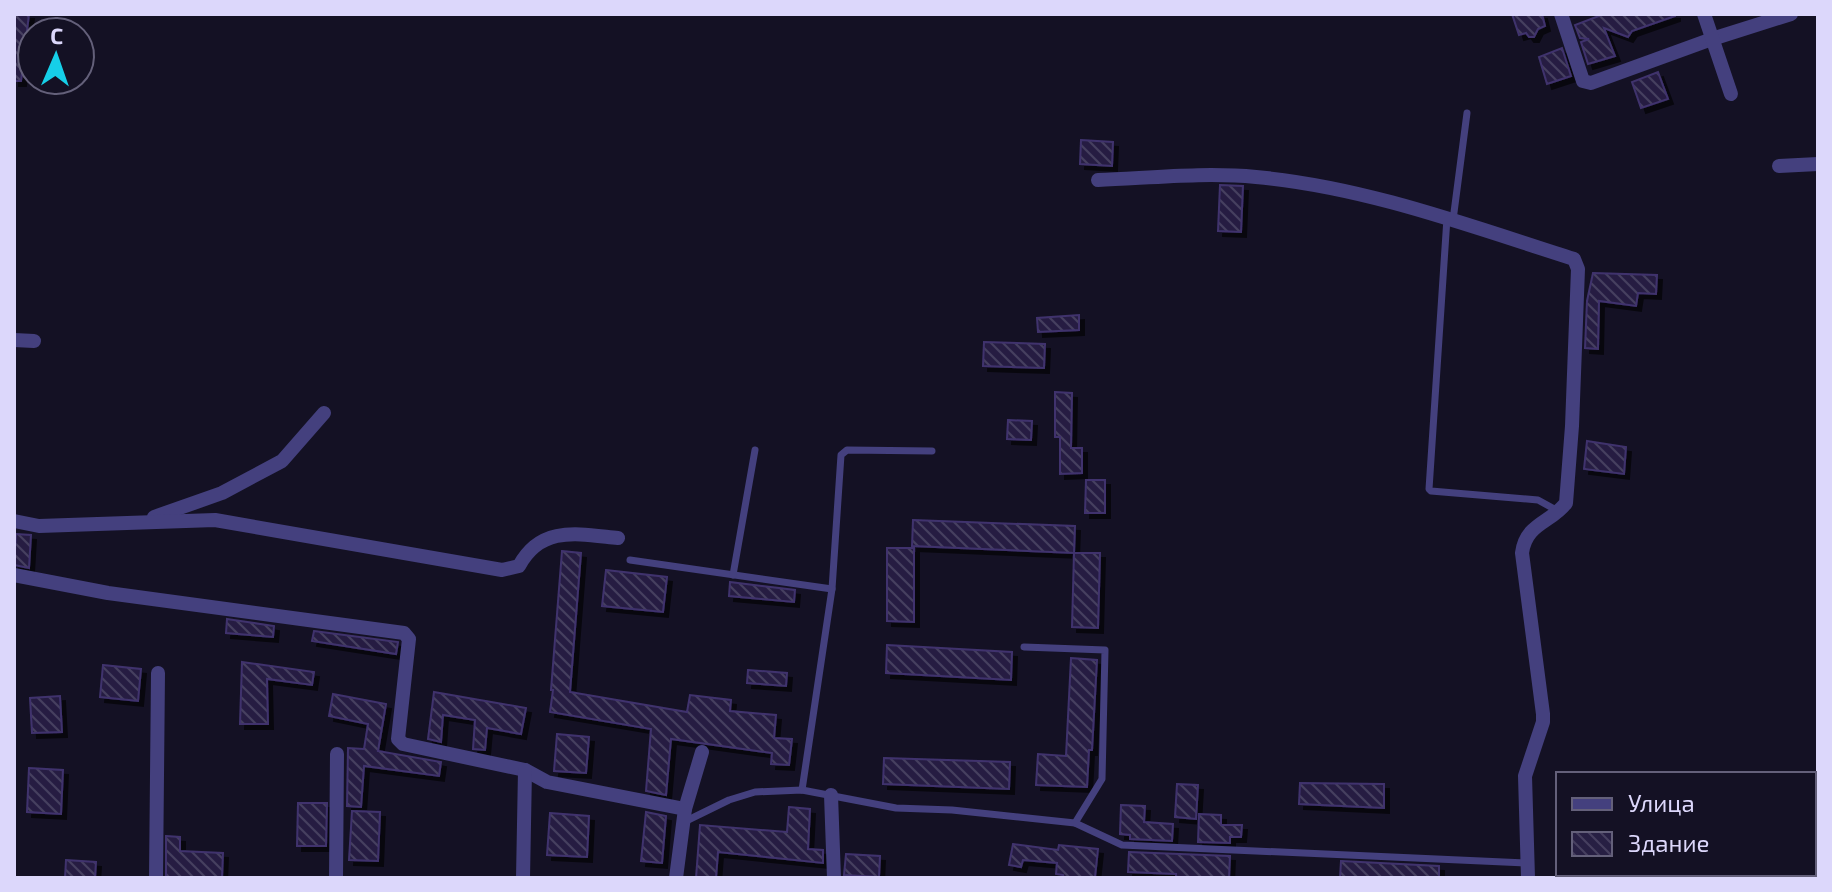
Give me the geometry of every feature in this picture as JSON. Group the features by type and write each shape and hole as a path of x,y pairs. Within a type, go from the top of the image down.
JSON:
{"street":[{"path":"1561,14 1583,81 1591,83 1791,14"},
{"path":"1704,14 1731,94"},
{"path":"1779,166 1818,164"},
{"path":"1098,180 1254,177 1312,184 1366,195 1450,219 1574,259 1577,264 1566,503 1528,534 1522,553 1543,714 1525,776 1527,870"},
{"path":"14,340 34,341"},
{"path":"139,522 222,493 282,461 324,413"},
{"path":"14,521 39,526 215,520 502,570 519,566 533,545 554,536 568,533 618,538"},
{"path":"14,575 108,593 404,633 409,639 400,742 525,770 547,782 684,816"},
{"path":"156,878 158,673"},
{"path":"676,878 684,816 702,752"},
{"path":"336,878 337,754"},
{"path":"523,878 525,770"},
{"path":"831,795 834,878"}],"lane":[{"path":"1467,113 1450,219 1429,489 1538,500 1558,511"},
{"path":"733,575 755,450"},
{"path":"802,790 832,589 841,455 847,450 932,451"},
{"path":"630,560 832,589"},
{"path":"1024,647 1105,650 1102,779 1075,823"},
{"path":"684,816 755,792 802,790 896,808 952,810 1075,823 1122,845 1527,870"}],"building":[{"path":"14,14 29,14 16,16 14,81"},
{"path":"1512,14 1542,14 1545,26 1538,29 1534,37 1526,33 1519,35"},
{"path":"1604,14 1675,16 1632,31 1628,37 1604,28 1615,56 1588,64 1581,42 1589,39 1580,38 1575,25"},
{"path":"1562,48 1571,76 1547,84 1539,57"},
{"path":"1658,72 1668,99 1641,108 1632,82"},
{"path":"1081,140 1113,142 1112,166 1080,164"},
{"path":"1220,185 1243,186 1241,232 1218,231"},
{"path":"1593,273 1657,275 1656,294 1638,293 1636,306 1599,301 1598,349 1585,348 1587,301"},
{"path":"1079,315 1079,330 1038,332 1037,318"},
{"path":"984,342 1045,344 1044,368 983,366"},
{"path":"1055,392 1072,393 1071,448 1082,448 1082,473 1060,474 1060,437 1055,437"},
{"path":"1008,420 1032,421 1031,440 1007,439"},
{"path":"1587,441 1626,447 1624,474 1584,469"},
{"path":"1086,480 1105,480 1105,513 1085,513"},
{"path":"913,520 1075,526 1074,553 912,546"},
{"path":"16,534 31,535 29,568 14,565"},
{"path":"887,548 914,548 914,622 887,621"},
{"path":"562,551 581,553 570,692 687,712 690,695 731,700 730,711 776,715 774,738 792,739 789,765 771,764 772,753 671,739 666,795 646,791 651,729 550,712"},
{"path":"1074,553 1100,553 1098,628 1072,627"},
{"path":"606,570 667,577 663,612 602,606"},
{"path":"730,582 795,590 794,602 729,596"},
{"path":"227,619 274,626 273,637 226,633"},
{"path":"314,631 398,642 396,654 312,641"},
{"path":"887,645 1012,652 1011,680 886,673"},
{"path":"1071,658 1097,660 1087,787 1036,785 1038,754 1066,756"},
{"path":"242,662 314,672 312,685 267,679 268,724 240,724"},
{"path":"103,665 141,669 138,701 100,697"},
{"path":"748,670 787,673 786,686 747,683"},
{"path":"434,692 526,708 521,734 487,728 485,750 473,749 475,720 443,715 441,742 428,739"},
{"path":"333,694 386,704 378,751 441,762 439,776 364,766 361,807 347,806 348,748 364,749 368,724 329,716"},
{"path":"60,696 62,732 32,733 30,698"},
{"path":"557,734 589,737 586,773 554,771"},
{"path":"884,758 1010,762 1009,789 883,784"},
{"path":"29,768 63,770 61,814 27,812"},
{"path":"1300,783 1384,784 1384,808 1299,804"},
{"path":"1177,784 1198,785 1196,819 1175,817"},
{"path":"298,803 327,803 326,846 297,846"},
{"path":"1121,805 1145,806 1144,822 1173,824 1172,841 1130,839 1130,835 1120,834"},
{"path":"789,807 810,809 808,849 823,850 823,863 718,852 716,878 696,878 700,825 787,832"},
{"path":"352,811 380,812 378,861 349,860"},
{"path":"646,812 666,816 662,863 641,861"},
{"path":"550,813 589,816 587,857 547,855"},
{"path":"1199,814 1221,815 1221,825 1242,825 1241,837 1230,837 1230,843 1198,842"},
{"path":"166,836 180,837 180,851 223,853 222,878 166,878"},
{"path":"1013,844 1058,850 1059,845 1098,849 1095,877 1063,878 1063,875 1056,874 1057,863 1023,860 1021,867 1009,865"},
{"path":"1129,852 1230,856 1229,878 1176,878 1176,874 1128,872"},
{"path":"846,854 880,856 879,877 844,875"},
{"path":"66,860 96,862 95,878 65,878"},
{"path":"1341,861 1439,866 1439,878 1340,878"}]}
